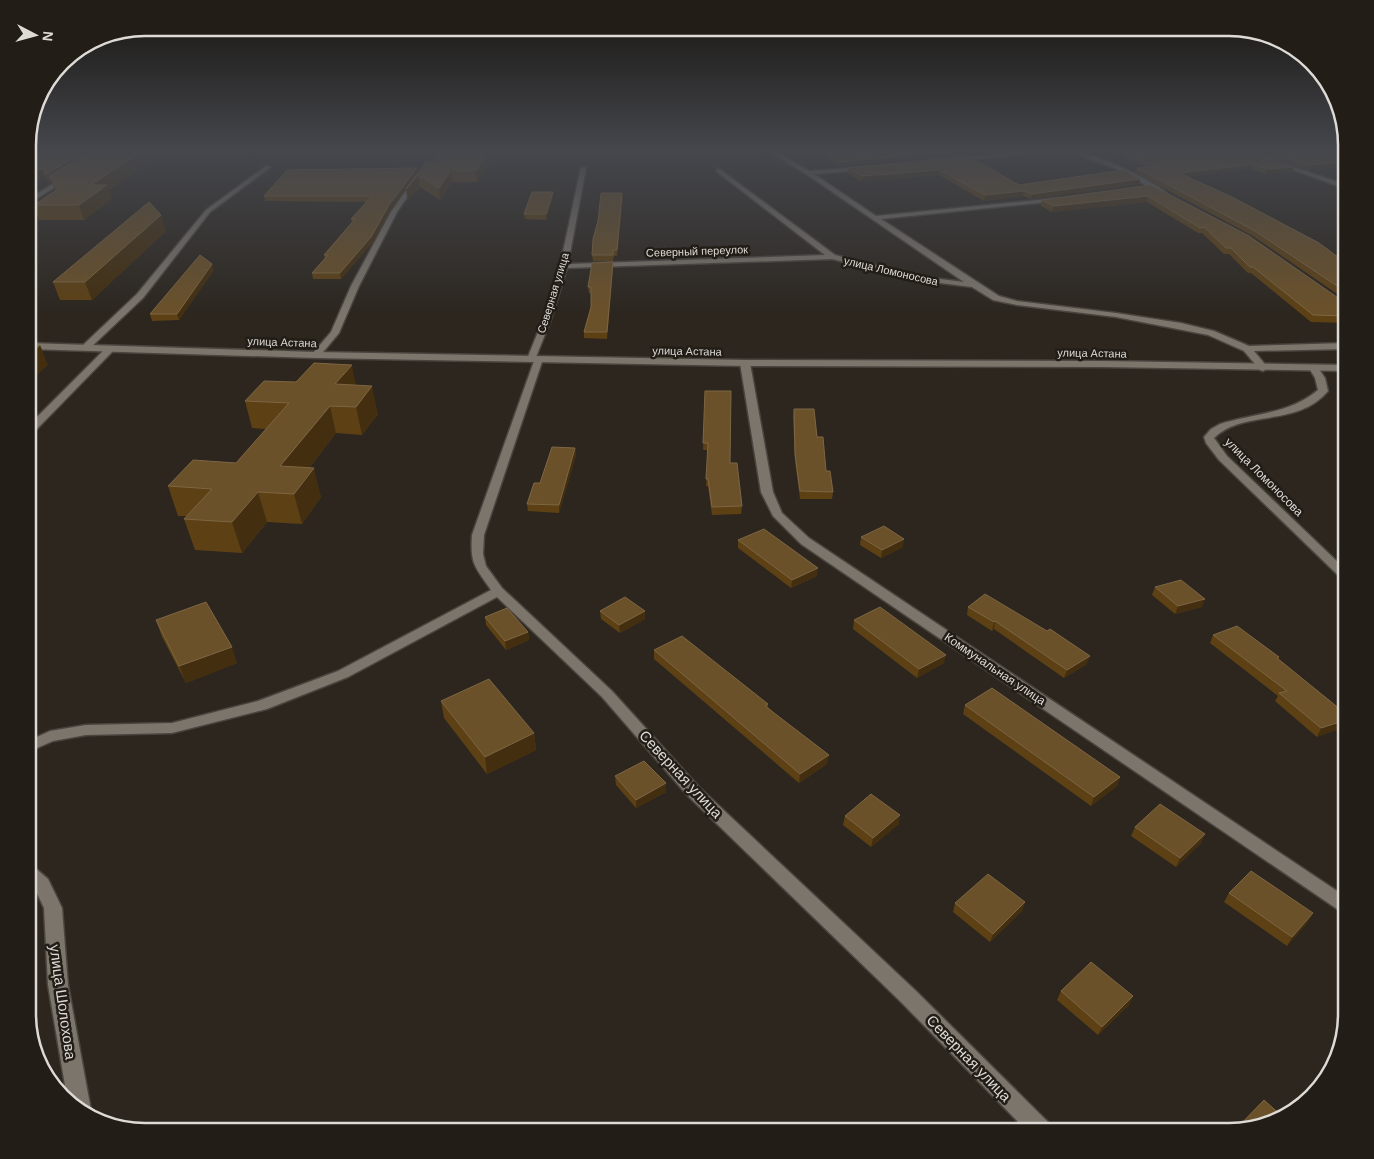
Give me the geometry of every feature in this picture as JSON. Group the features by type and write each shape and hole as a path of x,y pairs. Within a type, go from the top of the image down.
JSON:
{"street":[{"path":"85,348 140,296 208,211 215,206"},
{"path":"316,355 335,332 355,286 398,206"},
{"name":"Северная улица","path":"576,206 564,266 478,535 477,554 480,566 498,592 607,694 693,791 908,996 1032,1123"},
{"name":"улица Ломоносова","path":"765,206 832,257 924,279 974,286"},
{"name":"улица Ломоносова","path":"856,206 974,286 996,298 1017,303 1116,315 1212,333 1236,342 1247,350 1263,368"},
{"path":"873,218 989,206"},
{"name":"Северный переулок","path":"564,266 832,257"},
{"name":"улица Астана","path":"36,346 316,355 745,363 1104,364 1338,368"},
{"path":"1247,350 1338,346"},
{"path":"36,424 110,349"},
{"name":"Коммунальная улица","path":"745,363 767,492 777,514 805,540 1338,901"},
{"name":"улица Ломоносова","path":"1314,368 1320,378 1323,392 1312,402 1291,411 1240,422 1213,431 1209,437 1211,443 1223,458 1338,568"},
{"path":"36,743 50,736 77,732 172,728 262,706 343,674 498,592"},
{"name":"улица Шолохова","path":"36,879 42,884 53,908 58,986 78,1099"}],"building":[{"path":"144,206 153,206 161,215 85,282 53,282"},
{"path":"363,206 388,206 371,237 340,273 312,273 328,255 324,255 355,219 351,219"},
{"path":"527,206 549,206 546,214 524,214"},
{"path":"600,206 621,206 617,250 613,250 613,255 592,255 593,239"},
{"path":"1164,206 1192,206 1249,236 1338,298 1338,316 1313,315 1253,267 1250,267 1231,248 1226,248 1204,227 1200,228"},
{"path":"1208,206 1249,206 1319,243 1338,257 1338,287 1255,231"},
{"path":"200,255 212,264 177,314 150,314"},
{"path":"613,262 607,332 584,332 591,307 591,287 588,287 592,263"},
{"path":"314,363 352,365 335,384 372,386 356,407 330,406 280,466 314,468 294,494 258,492 232,522 184,519 212,489 168,486 193,460 236,463 289,403 245,401 264,381 296,382"},
{"path":"705,391 731,391 730,463 737,463 742,506 712,507 708,479 706,479 708,443 703,443"},
{"path":"794,409 814,409 817,437 823,437 826,471 830,471 833,492 800,491 795,454"},
{"path":"552,447 575,448 559,505 527,504 534,483 540,483"},
{"path":"884,526 904,539 882,550 861,537"},
{"path":"764,529 818,568 792,580 738,540"},
{"path":"1181,580 1205,599 1178,606 1155,587"},
{"path":"985,594 1047,631 1050,629 1090,656 1067,670 995,621 968,607"},
{"path":"625,597 645,611 619,625 600,611"},
{"path":"206,602 232,647 179,666 156,620"},
{"path":"880,607 946,655 919,669 854,620"},
{"path":"507,608 528,632 505,641 485,617"},
{"path":"1237,626 1279,657 1277,658 1338,708 1338,723 1321,728 1279,693 1287,691 1213,635"},
{"path":"682,636 768,704 765,706 829,755 800,774 654,650"},
{"path":"489,679 534,733 485,757 441,701"},
{"path":"992,688 1120,777 1094,797 965,705"},
{"path":"644,761 666,783 636,800 615,776"},
{"path":"871,794 900,815 873,838 845,816"},
{"path":"1160,804 1205,834 1180,858 1135,827"},
{"path":"1251,871 1313,913 1292,937 1229,893"},
{"path":"988,874 1025,902 993,934 955,903"},
{"path":"1091,962 1133,996 1102,1027 1061,991"},
{"path":"1264,1100 1277,1112 1264,1117 1243,1122"}]}
